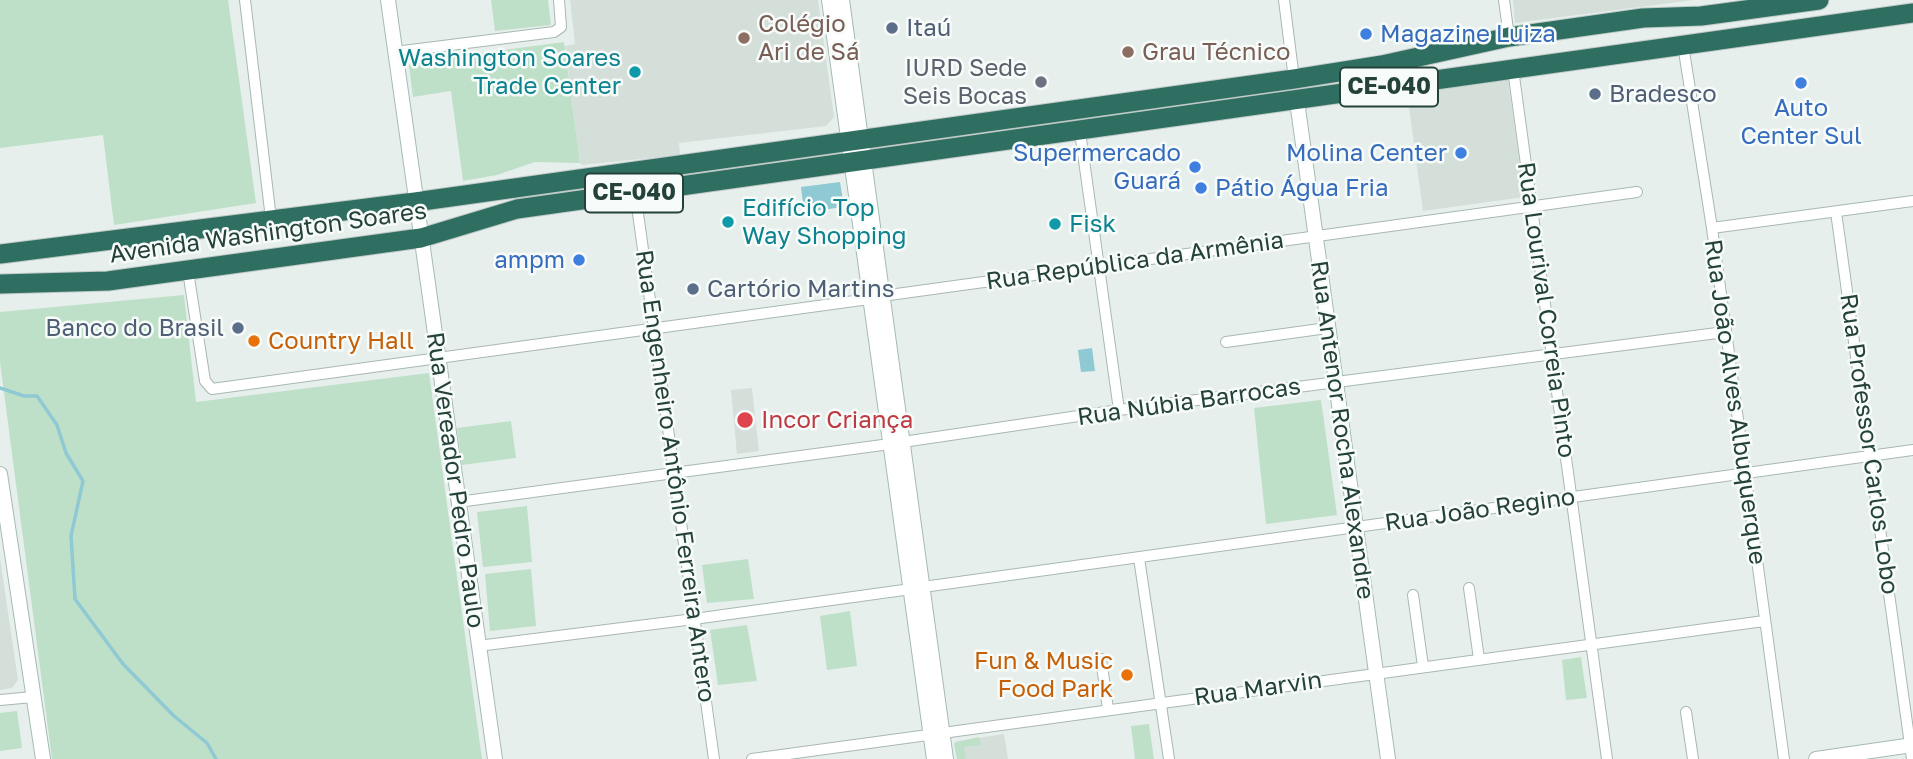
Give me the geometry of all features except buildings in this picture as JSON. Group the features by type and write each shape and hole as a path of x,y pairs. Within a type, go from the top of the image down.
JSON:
{"highway":[{"name":"Avenida Washington Soares","path":"0,254 415,201 1294,79 1382,65 1509,37 1643,18 1702,16 1819,0"},
{"name":"Avenida Washington Soares","path":"0,284 76,284 421,238 517,209 1913,13"}],"street":[{"path":"244,0 271,219"},
{"name":"Rua Vereador Pedro Paulo","path":"388,0 495,759"},
{"path":"395,52 559,30 559,0"},
{"path":"830,0 854,140 937,733 946,759"},
{"path":"842,0 854,140"},
{"path":"1284,0 1294,79"},
{"path":"1504,0 1509,37"},
{"name":"Rua João Alves Albuquerque","path":"1683,45 1712,228 1784,759"},
{"name":"Rua Lourival Correia Pìnto","path":"1513,69 1607,759"},
{"name":"Rua Antenor Rocha Alexandre","path":"1297,101 1388,759"},
{"path":"1080,132 1119,411"},
{"name":"Rua Engenheiro Antônio Ferreira Antero","path":"635,192 714,759"},
{"name":"Rua República da Armênia","path":"188,271 205,381 212,388 1637,192"},
{"path":"1712,228 1913,201"},
{"name":"Rua Professor Carlos Lobo","path":"1836,212 1912,750"},
{"path":"1227,342 1327,328"},
{"name":"Rua Núbia Barrocas","path":"458,502 1119,411 1725,332"},
{"name":"Rua João Regino","path":"478,646 694,619 1913,450"},
{"path":"0,474 43,759"},
{"path":"1139,558 1169,759"},
{"path":"1469,587 1479,659"},
{"path":"1413,595 1423,666"},
{"name":"Rua Marvin","path":"752,759 1764,621"},
{"path":"1101,659 1108,709"},
{"path":"0,700 33,697"},
{"path":"1686,712 1693,759"},
{"path":"934,759 937,733"},
{"path":"1816,759 1912,750"}],"shaded area":[{"path":"570,0 818,0 834,117 826,126 679,143 680,155 582,165 565,46 575,44"},
{"path":"1513,0 1694,0 1515,23"},
{"name":"Molina Center","path":"1508,79 1524,197 1423,211 1407,92"},
{"name":"Incor Criança","path":"752,388 759,451 737,454 731,390"},
{"path":"0,558 18,680 12,688 0,690"},
{"path":"1004,734 1008,759 957,759 954,743 957,741"}],"green space":[{"path":"0,0 228,0 256,203 114,225 103,135 0,148"},
{"path":"491,0 548,0 551,25 495,31"},
{"path":"564,42 580,163 535,162 497,175 463,181 451,91 413,97 409,65 412,62"},
{"path":"184,295 196,402 429,373 482,759 52,759 0,362 0,312"},
{"path":"1321,400 1337,515 1266,524 1254,408"},
{"path":"511,421 516,458 462,465 457,428"},
{"path":"527,506 532,562 483,567 477,512"},
{"path":"748,559 754,599 707,603 702,565"},
{"path":"531,569 536,626 490,631 485,574"},
{"path":"850,611 857,666 827,670 820,616"},
{"path":"747,625 757,681 718,685 710,630"},
{"path":"1581,657 1587,698 1566,700 1562,660"},
{"path":"17,711 22,748 0,751 0,713"},
{"path":"1149,724 1154,759 1135,759 1131,726"},
{"path":"979,737 981,745 964,747 966,759 957,759 954,743"}],"water":[{"path":"840,182 844,207 804,212 801,187"},
{"path":"1092,348 1095,371 1081,372 1078,350"}],"waterway":[{"path":"0,388 24,396 37,396 57,425 66,453 83,481 71,536 75,599 123,664 174,716 207,743 216,759"}],"place":[{"name":"Itaú","path":"892,28"},
{"name":"Magazine Luiza","path":"1366,34"},
{"name":"Colégio Ari de Sá","path":"744,38"},
{"name":"Grau Técnico","path":"1128,52"},
{"name":"Washington Soares Trade Center","path":"635,72"},
{"name":"IURD Sede Seis Bocas","path":"1041,82"},
{"name":"Auto Center Sul","path":"1801,83"},
{"name":"Bradesco","path":"1595,94"},
{"name":"Molina Center","path":"1461,153"},
{"name":"Supermercado Guará","path":"1195,167"},
{"name":"Pátio Água Fria","path":"1201,188"},
{"name":"Edifício Top Way Shopping","path":"728,222"},
{"name":"Fisk","path":"1055,224"},
{"name":"ampm","path":"579,260"},
{"name":"Cartório Martins","path":"693,289"},
{"name":"Banco do Brasil","path":"238,328"},
{"name":"Country Hall","path":"254,341"},
{"name":"Incor Criança","path":"745,420"},
{"name":"Fun & Music Food Park","path":"1127,675"}]}
